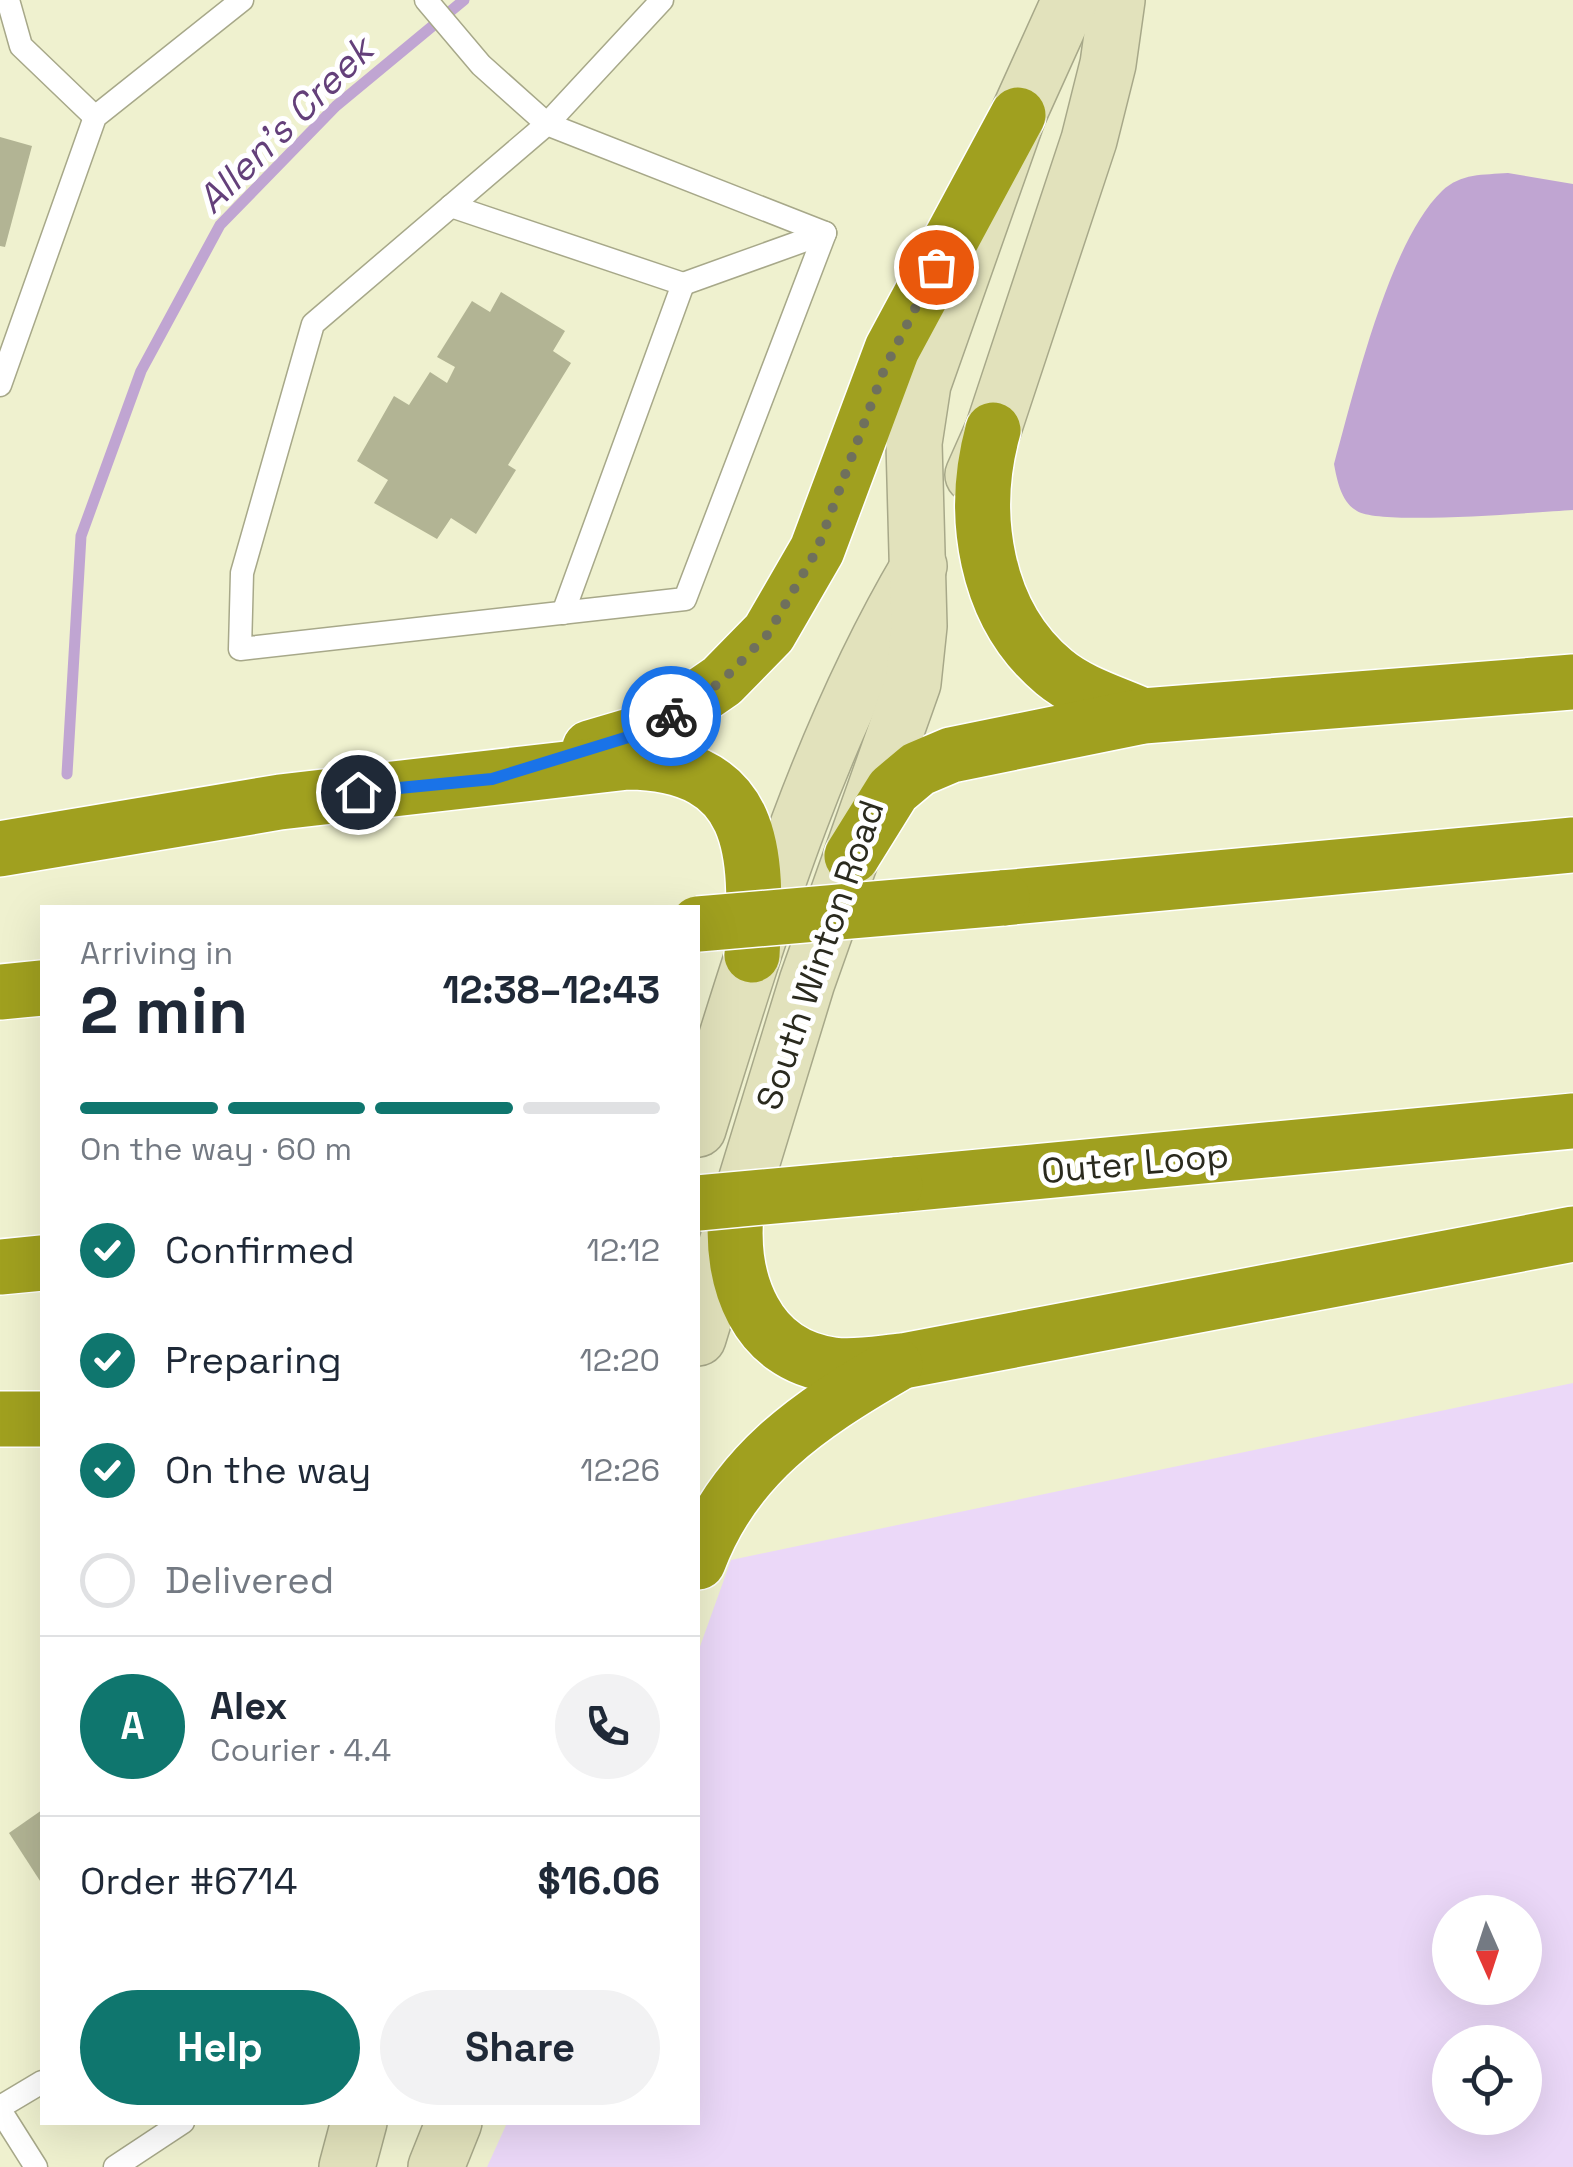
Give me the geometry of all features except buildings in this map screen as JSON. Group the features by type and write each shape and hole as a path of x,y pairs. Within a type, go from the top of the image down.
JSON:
{"highway":[{"path":"492,779 651,730 722,681 768,634 817,550 898,339 1018,114"},
{"path":"993,430 984,473 983,529 991,572 1008,616 1036,656 1056,674 1144,716"},
{"path":"852,856 893,790 934,760 1144,716 1573,682"},
{"path":"0,849 183,816 647,762 694,772 718,786 735,804 747,831 755,910 752,955"},
{"path":"700,924 1573,845"},
{"path":"0,992 40,988"},
{"name":"Outer Loop","path":"717,1208 894,1185 1573,1122"},
{"path":"717,1208 734,1246 740,1286 752,1313 795,1352 822,1363 903,1361 1573,1234"},
{"path":"0,1267 40,1263"},
{"path":"700,1558 728,1500 778,1443 825,1406 903,1361"},
{"path":"0,1419 40,1419"}],"main road":[{"name":"South Winton Road","path":"700,1324 717,1208 803,994 913,683 918,568 914,443 918,406 1018,114 1070,0"},
{"name":"South Winton Road","path":"700,1124 752,955 850,692 974,473 993,430 1088,140 1108,64 1117,0"},
{"path":"347,2167 358,2125"},
{"path":"436,2167 453,2125"}],"lane":[{"path":"8,0 21,46 94,117"},
{"path":"2,375 94,117 242,0"},
{"path":"426,0 481,64 547,124 826,234"},
{"path":"662,0 547,124 313,324 242,573 240,649 685,599 826,234"},
{"path":"451,206 683,284 826,234"},
{"path":"563,613 683,284"},
{"path":"36,2167 0,2109 40,2083"},
{"path":"115,2167 178,2125"}],"shaded area":[{"path":"1508,173 1573,184 1573,510 1426,518 1357,511 1343,496 1334,464 1363,359 1406,245 1423,214 1449,185 1473,176"},
{"path":"1573,1383 1573,2167 487,2167 506,2125 700,2125 700,1646 731,1560"}],"waterway":[{"name":"Allen's Creek","path":"67,774 81,536 141,371 220,225 336,106 464,0"}],"way so far":[{"path":"671,716 722,681 768,634 817,550 884,370 936,267"}],"route":[{"path":"358,792 492,779 651,730 671,716"}]}
